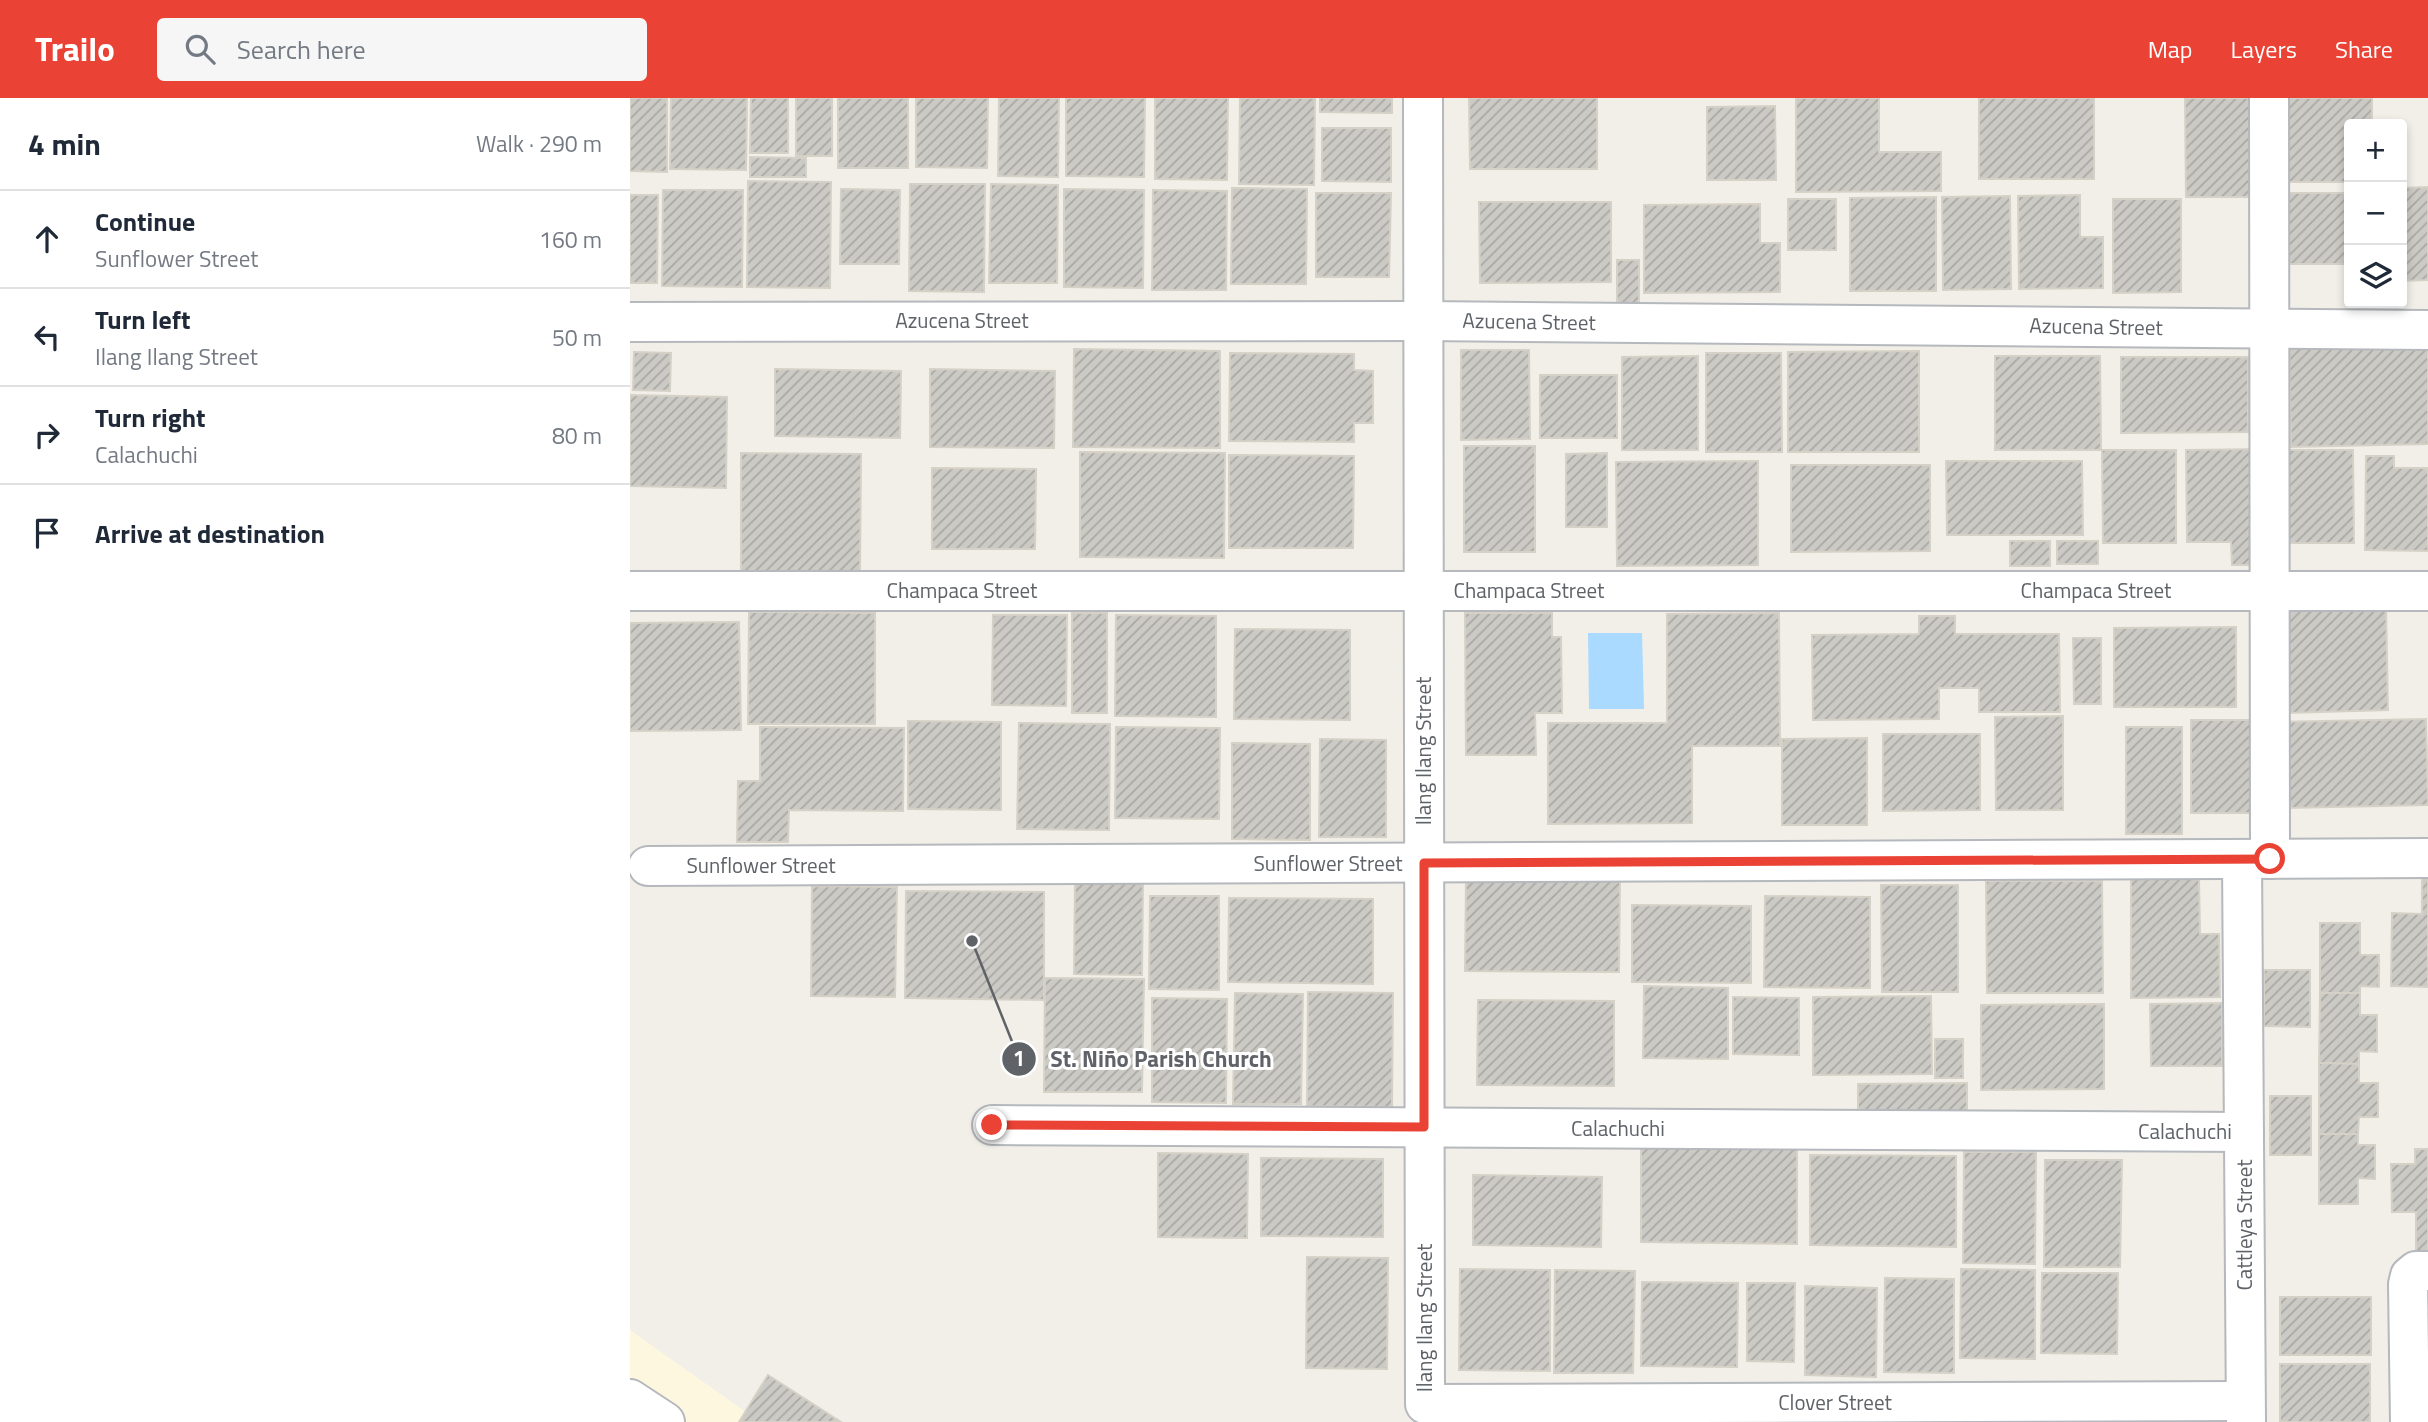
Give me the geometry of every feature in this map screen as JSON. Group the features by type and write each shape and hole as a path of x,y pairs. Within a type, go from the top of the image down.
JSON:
{"street":[{"name":"Ilang Ilang Street","path":"1423,98 1424,1404"},
{"name":"Cattleya Street","path":"2246,1412 2244,1132 2270,592 2269,98"},
{"name":"Azucena Street","path":"630,322 1423,321 2428,330"},
{"name":"Champaca Street","path":"630,592 2428,592"},
{"name":"Sunflower Street","path":"648,866 2428,859"},
{"name":"Calachuchi","path":"992,1125 2244,1132"},
{"path":"2410,1422 2409,1284 2410,1276 2416,1271 2428,1271"},
{"path":"630,1399 665,1422"},
{"name":"Clover Street","path":"1424,1404 2246,1412"}],"shaded area":[{"path":"630,1330 760,1422 630,1422"}],"water":[{"path":"1588,633 1642,633 1644,709 1589,709"}],"building":[{"path":"630,98 667,98 667,172 630,171"},
{"path":"671,98 747,98 746,170 670,169"},
{"path":"751,98 788,98 788,153 750,153"},
{"path":"796,98 832,98 832,156 796,156"},
{"path":"838,98 908,98 908,168 838,168"},
{"path":"916,98 988,98 987,168 916,167"},
{"path":"999,98 1059,98 1058,177 998,176"},
{"path":"1066,98 1145,98 1144,177 1066,176"},
{"path":"1155,98 1228,98 1227,180 1155,179"},
{"path":"1240,98 1315,98 1314,185 1239,184"},
{"path":"1320,98 1392,98 1392,113 1320,112"},
{"path":"1469,98 1597,98 1597,169 1470,169"},
{"path":"1796,98 1879,98 1879,152 1941,152 1941,191 1796,192"},
{"path":"1979,98 2094,98 2094,179 1979,179"},
{"path":"2185,98 2253,98 2254,197 2186,197"},
{"path":"2285,98 2372,98 2372,119 2344,119 2344,182 2285,182"},
{"path":"1775,106 1776,180 1707,180 1707,107"},
{"path":"1322,128 1391,128 1391,182 1322,181"},
{"path":"750,157 806,158 806,177 750,177"},
{"path":"748,181 831,182 830,288 747,287"},
{"path":"910,184 985,184 984,292 909,291"},
{"path":"991,184 1058,185 1057,283 989,283"},
{"path":"2428,187 2428,280 2407,281 2407,188"},
{"path":"1232,188 1307,189 1306,284 1231,284"},
{"path":"841,189 900,190 899,264 840,264"},
{"path":"1064,189 1144,190 1143,288 1064,287"},
{"path":"663,190 743,190 742,287 662,286"},
{"path":"1153,190 1227,191 1226,290 1152,290"},
{"path":"1316,193 1391,193 1389,277 1316,277"},
{"path":"2288,193 2344,193 2344,264 2289,264"},
{"path":"630,195 658,195 657,283 630,283"},
{"path":"2080,195 2080,237 2103,237 2103,288 2019,289 2018,196"},
{"path":"2010,196 2011,289 1943,290 1942,197"},
{"path":"1936,197 1936,291 1850,291 1850,198"},
{"path":"1788,199 1836,199 1836,250 1788,250"},
{"path":"2113,199 2181,199 2181,292 2113,293"},
{"path":"1479,202 1611,202 1611,282 1480,283"},
{"path":"1760,204 1760,243 1780,243 1780,292 1644,293 1644,205"},
{"path":"1617,260 1639,260 1639,303 1617,303"},
{"path":"2428,341 2428,444 2291,447 2289,344"},
{"path":"1074,349 1220,351 1220,448 1073,447"},
{"path":"1461,350 1529,350 1530,439 1461,440"},
{"path":"1919,351 1919,452 1788,452 1788,352"},
{"path":"634,352 671,353 670,391 633,390"},
{"path":"1230,353 1354,354 1354,370 1373,371 1373,423 1354,423 1354,442 1229,441"},
{"path":"1706,353 1781,353 1782,452 1706,452"},
{"path":"1698,356 1698,450 1622,450 1622,357"},
{"path":"1995,356 2100,356 2101,450 1995,450"},
{"path":"2121,357 2248,357 2248,432 2121,433"},
{"path":"775,369 901,371 900,438 775,436"},
{"path":"930,369 1055,371 1054,448 930,447"},
{"path":"1540,375 1617,375 1617,438 1540,438"},
{"path":"630,395 727,397 726,488 630,486"},
{"path":"1464,446 1535,446 1535,552 1464,552"},
{"path":"2269,449 2269,565 2232,565 2231,542 2187,542 2186,450"},
{"path":"2102,450 2176,450 2176,543 2103,543"},
{"path":"2286,450 2353,450 2354,543 2286,543"},
{"path":"1080,452 1225,453 1224,558 1080,557"},
{"path":"741,453 861,454 860,574 741,573"},
{"path":"1607,453 1607,527 1566,527 1566,454"},
{"path":"1229,455 1354,456 1353,548 1229,548"},
{"path":"2366,456 2394,456 2394,468 2428,468 2428,551 2365,550"},
{"path":"1758,461 1758,565 1617,566 1616,462"},
{"path":"1946,461 2082,461 2083,535 1947,535"},
{"path":"1791,465 1930,465 1930,551 1791,552"},
{"path":"932,468 1036,469 1035,549 932,549"},
{"path":"2010,541 2050,541 2050,566 2010,566"},
{"path":"2057,541 2098,541 2098,564 2057,564"},
{"path":"2386,605 2388,710 2288,713 2285,608"},
{"path":"749,612 875,613 875,724 748,724"},
{"path":"1072,613 1107,613 1107,713 1072,713"},
{"path":"1465,613 1552,613 1552,637 1561,637 1562,713 1535,713 1536,755 1466,755"},
{"path":"1779,613 1780,746 1692,746 1692,823 1548,824 1548,723 1667,723 1667,614"},
{"path":"993,615 1067,615 1066,706 992,705"},
{"path":"1116,615 1216,616 1216,717 1115,716"},
{"path":"1919,616 1955,616 1955,634 2059,634 2060,712 1979,712 1979,688 1939,688 1939,719 1813,720 1812,635 1919,634"},
{"path":"739,622 741,730 630,731 630,623"},
{"path":"2236,627 2236,707 2114,707 2114,628"},
{"path":"1235,629 1350,630 1350,720 1234,719"},
{"path":"2073,638 2101,638 2101,704 2074,704"},
{"path":"2063,716 2063,810 1996,810 1995,717"},
{"path":"2426,719 2428,805 2281,808 2279,722"},
{"path":"2191,720 2258,720 2259,813 2191,813"},
{"path":"908,721 1001,722 1001,810 908,809"},
{"path":"1019,723 1110,724 1109,830 1017,829"},
{"path":"760,727 904,728 903,811 789,810 788,842 737,842 738,781 760,781"},
{"path":"1116,727 1220,728 1219,819 1115,818"},
{"path":"2126,727 2182,727 2182,834 2126,834"},
{"path":"1883,734 1980,734 1980,810 1883,811"},
{"path":"1867,738 1867,825 1782,825 1782,739"},
{"path":"1320,739 1386,740 1386,837 1319,837"},
{"path":"1232,743 1310,744 1310,840 1232,839"},
{"path":"2422,875 2428,875 2428,987 2391,986 2392,913 2422,914"},
{"path":"1466,876 1620,878 1619,972 1465,971"},
{"path":"2131,878 2199,878 2200,934 2219,934 2220,997 2131,998"},
{"path":"1075,881 1143,882 1142,975 1074,974"},
{"path":"1986,881 2102,881 2103,993 1987,993"},
{"path":"1881,885 1958,885 1958,992 1882,992"},
{"path":"812,886 897,887 895,997 811,996"},
{"path":"906,891 1044,892 1044,1000 905,998"},
{"path":"1150,896 1219,896 1219,990 1149,989"},
{"path":"1765,896 1870,897 1870,988 1764,987"},
{"path":"1229,898 1373,899 1373,984 1228,982"},
{"path":"1632,905 1751,906 1751,983 1632,982"},
{"path":"2320,923 2360,923 2360,955 2379,955 2379,987 2360,986 2360,993 2320,993"},
{"path":"2264,970 2310,970 2310,1027 2264,1026"},
{"path":"1045,978 1144,979 1142,1092 1044,1092"},
{"path":"1644,986 1728,988 1728,1059 1643,1058"},
{"path":"1308,992 1393,993 1392,1107 1307,1106"},
{"path":"1235,993 1303,994 1301,1104 1233,1104"},
{"path":"2320,993 2360,993 2360,1015 2377,1015 2377,1052 2359,1051 2359,1064 2319,1063"},
{"path":"1931,996 1932,1074 1813,1075 1813,997"},
{"path":"1733,997 1799,998 1799,1055 1733,1054"},
{"path":"1152,998 1227,999 1226,1103 1152,1102"},
{"path":"1478,1000 1614,1001 1614,1086 1477,1085"},
{"path":"2222,1003 2222,1066 2151,1066 2150,1004"},
{"path":"2104,1004 2104,1089 1981,1090 1981,1005"},
{"path":"1935,1039 1963,1039 1963,1078 1935,1078"},
{"path":"2319,1063 2359,1064 2359,1083 2378,1083 2378,1117 2359,1117 2358,1134 2319,1134"},
{"path":"1967,1083 1967,1113 1858,1114 1858,1084"},
{"path":"2270,1096 2311,1096 2311,1155 2270,1155"},
{"path":"2319,1134 2358,1134 2358,1145 2375,1145 2375,1179 2358,1178 2358,1204 2319,1204"},
{"path":"1641,1141 1797,1142 1797,1244 1641,1242"},
{"path":"2415,1149 2428,1149 2428,1253 2416,1253 2416,1212 2392,1212 2391,1164 2415,1164"},
{"path":"1964,1152 2036,1152 2035,1264 1963,1263"},
{"path":"1158,1153 1248,1154 1247,1238 1158,1237"},
{"path":"1810,1155 1956,1156 1956,1247 1810,1245"},
{"path":"1261,1158 1383,1159 1383,1237 1261,1236"},
{"path":"2045,1160 2122,1160 2120,1267 2044,1267"},
{"path":"1473,1175 1602,1177 1601,1247 1473,1245"},
{"path":"1307,1257 1388,1258 1387,1369 1306,1368"},
{"path":"1460,1269 1550,1270 1550,1371 1459,1370"},
{"path":"1961,1269 2035,1270 2035,1359 1960,1358"},
{"path":"1555,1270 1635,1271 1633,1373 1554,1373"},
{"path":"2042,1273 2118,1273 2117,1354 2041,1353"},
{"path":"1885,1278 1954,1279 1954,1373 1884,1372"},
{"path":"1642,1282 1738,1283 1737,1367 1641,1366"},
{"path":"1747,1283 1795,1283 1794,1362 1747,1361"},
{"path":"1805,1286 1877,1288 1876,1377 1805,1375"},
{"path":"2280,1297 2371,1297 2371,1355 2280,1355"},
{"path":"2280,1364 2370,1364 2370,1422 2280,1422"},
{"path":"768,1375 841,1422 739,1422"},
{"path":"2121,1415 2229,1416 2229,1422 2121,1422"}],"place":[{"name":"St. Niño Parish Church","path":"972,941"}],"route":[{"path":"992,1125 1424,1127 1424,863 2270,859"}]}
